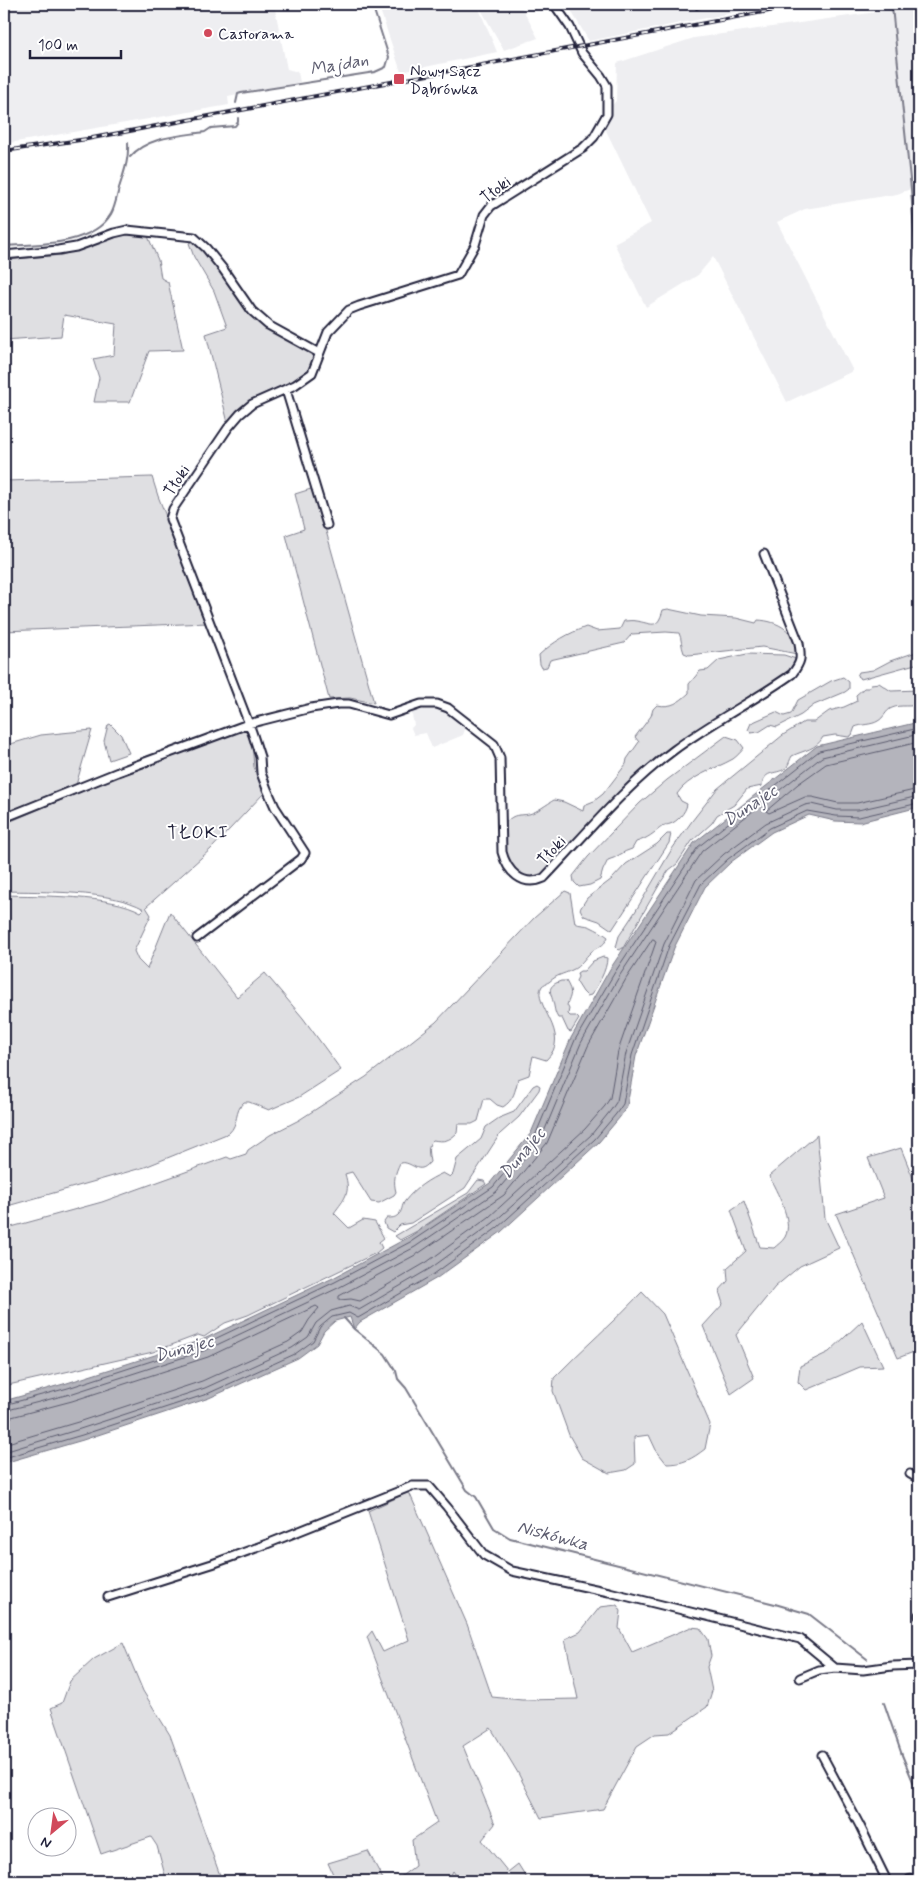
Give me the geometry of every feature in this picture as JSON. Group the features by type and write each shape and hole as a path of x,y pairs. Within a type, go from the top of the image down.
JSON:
{"street":[{"name":"Tłoki","path":"197,938 301,859 306,852 275,807 267,789 252,732 170,519 173,509 240,414 252,404 286,390 312,373 328,332 349,310 458,275 475,245 486,211 504,197 583,148 594,138 607,114 607,86 582,53 570,27 554,4"},
{"path":"4,256 58,250 76,246 114,232 127,230 194,237 206,248 257,316 268,325 319,353"},
{"path":"286,390 328,525"},
{"name":"Tłoki","path":"4,818 118,772 248,724 311,708 338,704 349,704 389,714 421,704 436,704 448,708 494,744 500,758 502,852 504,861 516,877 529,881 538,881 544,878 603,815 651,769 714,722 792,674 798,666 802,657 799,642 764,554"},
{"path":"910,1474 919,1479"},
{"path":"108,1597 230,1557 412,1486 428,1486 447,1507 484,1555 512,1571 609,1592 800,1639 835,1668"},
{"path":"800,1678 819,1670 835,1668 863,1670 919,1665"},
{"path":"822,1755 887,1881"},
{"path":"910,1881 919,1880"}],"shaded area":[{"path":"18,4 274,4 287,69 298,72 300,82 228,97 229,105 4,144 4,12"},
{"path":"378,4 477,4 497,52 401,72"},
{"path":"478,4 520,4 538,38 504,50"},
{"path":"567,4 693,4 694,8 704,4 778,4 589,41"},
{"path":"919,6 919,186 897,194 805,209 777,222 853,371 787,402 713,257 698,275 646,307 614,243 651,223 600,118 616,101 617,63 694,38"},
{"path":"147,234 158,260 161,278 168,282 183,350 149,351 130,402 94,402 99,378 93,359 114,355 116,324 64,315 61,336 4,340 4,260 62,255 110,237"},
{"path":"194,240 215,262 251,313 275,333 314,355 315,363 304,376 248,403 228,423 206,334 227,327 214,291 194,257 189,243"},
{"path":"152,477 208,623 4,631 4,481"},
{"path":"314,488 374,703 350,698 329,699 286,535 304,529 295,494"},
{"path":"668,609 701,616 736,618 756,623 758,620 773,622 790,633 794,639 797,654 762,647 689,655 684,653 679,633 666,632 632,634 624,643 550,660 547,667 542,668 540,664 539,655 544,650 561,638 580,629 586,627 597,631 620,629 624,621 653,624 661,617 663,610"},
{"path":"919,651 919,663 861,679 857,676 859,672 873,670 890,661"},
{"path":"747,654 784,655 796,659 797,663 781,677 676,744 542,875 532,878 527,877 509,863 504,849 504,838 506,822 509,819 517,815 532,813 554,800 564,802 583,811 584,805 594,801 603,794 626,764 627,759 639,742 635,737 657,705 671,705 682,699 689,693 689,684 700,671 708,670 719,660"},
{"path":"843,677 849,682 849,689 845,692 814,705 801,715 777,727 770,725 759,732 751,733 748,730 751,723 776,712 784,716 791,714 798,700 831,681"},
{"path":"879,683 891,691 919,690 919,704 892,708 880,720 855,727 852,735 849,737 835,735 823,737 817,745 792,756 787,767 783,770 768,774 763,780 762,786 747,789 734,805 717,815 712,823 692,841 677,864 669,870 623,948 619,950 616,947 619,936 672,849 717,789 783,735 804,722 814,722 829,711 857,701 856,695 864,688 869,688 871,684"},
{"path":"441,708 466,727 463,735 432,748 426,733 414,735 411,728 414,725 411,710"},
{"path":"110,724 121,735 129,753 109,760 104,741 108,725"},
{"path":"244,729 252,743 254,767 265,792 211,849 146,907 151,915 134,951 138,960 147,969 170,912 237,997 265,973 303,1018 341,1070 299,1097 269,1110 249,1102 244,1102 229,1133 145,1167 4,1207 4,895 94,899 128,906 141,912 144,909 114,898 95,895 4,891 4,824 133,770"},
{"path":"92,730 76,785 4,813 4,746 41,735"},
{"path":"726,736 738,740 744,748 733,759 702,774 682,788 677,794 681,801 687,804 678,819 636,842 632,849 608,860 600,880 590,885 579,887 574,882 573,876 588,857 640,803 667,780"},
{"path":"667,834 671,834 669,843 612,930 599,921 584,916 580,909 587,898 612,879 626,864 657,844"},
{"path":"565,891 570,893 575,923 591,927 608,937 603,945 591,952 578,967 542,986 540,993 542,1002 554,1030 556,1040 553,1050 546,1060 533,1056 529,1075 518,1079 512,1098 503,1107 490,1099 484,1099 478,1121 472,1124 458,1124 457,1133 449,1139 443,1141 433,1140 429,1147 430,1162 426,1166 418,1168 400,1163 395,1177 396,1192 394,1195 379,1203 371,1202 352,1172 345,1174 347,1181 346,1195 334,1213 349,1228 363,1220 375,1222 384,1238 379,1242 382,1248 376,1253 248,1315 225,1323 204,1337 198,1335 153,1352 4,1386 4,1229 102,1202 227,1157 231,1159 246,1154 248,1150 270,1135 299,1120 366,1077 436,1022 534,918"},
{"path":"603,957 607,958 604,972 591,995 587,996 576,981 577,973 584,971 593,961"},
{"path":"561,981 566,981 570,988 567,1005 569,1009 568,1014 579,1019 571,1032 568,1031 562,1018 558,1018 550,991 552,986"},
{"path":"537,1084 540,1086 539,1090 519,1117 500,1134 465,1188 411,1223 400,1225 393,1232 386,1228 384,1222 387,1218 395,1217 400,1213 404,1203 417,1188 443,1173 450,1177 453,1174 457,1159 481,1139 486,1127 499,1118 514,1112 533,1086"},
{"path":"817,1135 825,1218 839,1248 800,1266 775,1287 736,1335 754,1378 731,1394 703,1326 723,1304 719,1291 728,1281 727,1268 746,1251 731,1210 744,1201 760,1247 774,1248 785,1237 787,1223 780,1198 769,1176"},
{"path":"901,1148 919,1193 919,1350 898,1358 836,1214 884,1198 868,1158"},
{"path":"478,1180 484,1181 486,1184 417,1231 400,1240 395,1236 468,1193"},
{"path":"642,1292 663,1314 710,1424 705,1449 683,1462 667,1464 656,1450 649,1435 634,1437 635,1464 626,1470 609,1473 582,1458 569,1435 553,1391 554,1378"},
{"path":"862,1321 883,1366 860,1367 806,1390 798,1382 800,1366 829,1352"},
{"path":"409,1492 467,1624 492,1697 522,1700 578,1699 565,1639 580,1632 600,1607 617,1605 621,1611 619,1628 632,1652 691,1627 700,1628 708,1639 711,1656 707,1667 712,1691 707,1707 669,1733 655,1734 637,1746 603,1809 541,1818 518,1773 491,1728 463,1746 495,1824 482,1840 508,1872 518,1864 527,1881 460,1881 453,1871 448,1881 395,1881 415,1866 412,1840 437,1823 367,1637 372,1631 383,1652 409,1640 368,1511"},
{"path":"123,1643 143,1691 170,1735 222,1881 172,1881 166,1879 157,1846 151,1837 101,1854 51,1708 62,1703 70,1681 94,1659"},
{"path":"368,1851 384,1881 336,1881 328,1863"}],"water":[{"name":"Dunajec","path":"919,722 919,807 860,822 835,821 809,815 772,832 731,862 705,887 674,948 636,1056 627,1106 599,1142 501,1232 437,1278 360,1322 354,1329 350,1317 335,1321 324,1331 317,1344 298,1358 209,1398 83,1440 4,1463 4,1401 202,1340 333,1278 409,1237 490,1183 531,1133 571,1038 610,969 694,843 817,746"}],"waterway":[{"name":"Majdan","path":"236,103 238,94 241,93 375,72 386,67 389,57 372,4"},
{"path":"892,7 911,189 919,301"},
{"name":"Majdan","path":"130,157 137,150 155,141 205,132 211,128 235,126 238,118"},
{"path":"4,246 47,243 77,238 91,232 102,224 111,214 115,205 127,160 128,143"},
{"name":"Niskówka","path":"344,1318 354,1329 385,1354 396,1371 398,1379 406,1388 467,1490 476,1497 494,1528 510,1538 809,1614 867,1659"},
{"name":"Niskówka","path":"884,1703 919,1796"}],"railway":[{"path":"697,8 705,4"},
{"path":"4,151 87,139 806,4"}],"place":[{"name":"Castorama","path":"208,33"},
{"name":"Nowy Sącz Dąbrówka","path":"399,79"}],"district":[{"name":"TŁOKI","path":"198,832"}]}
